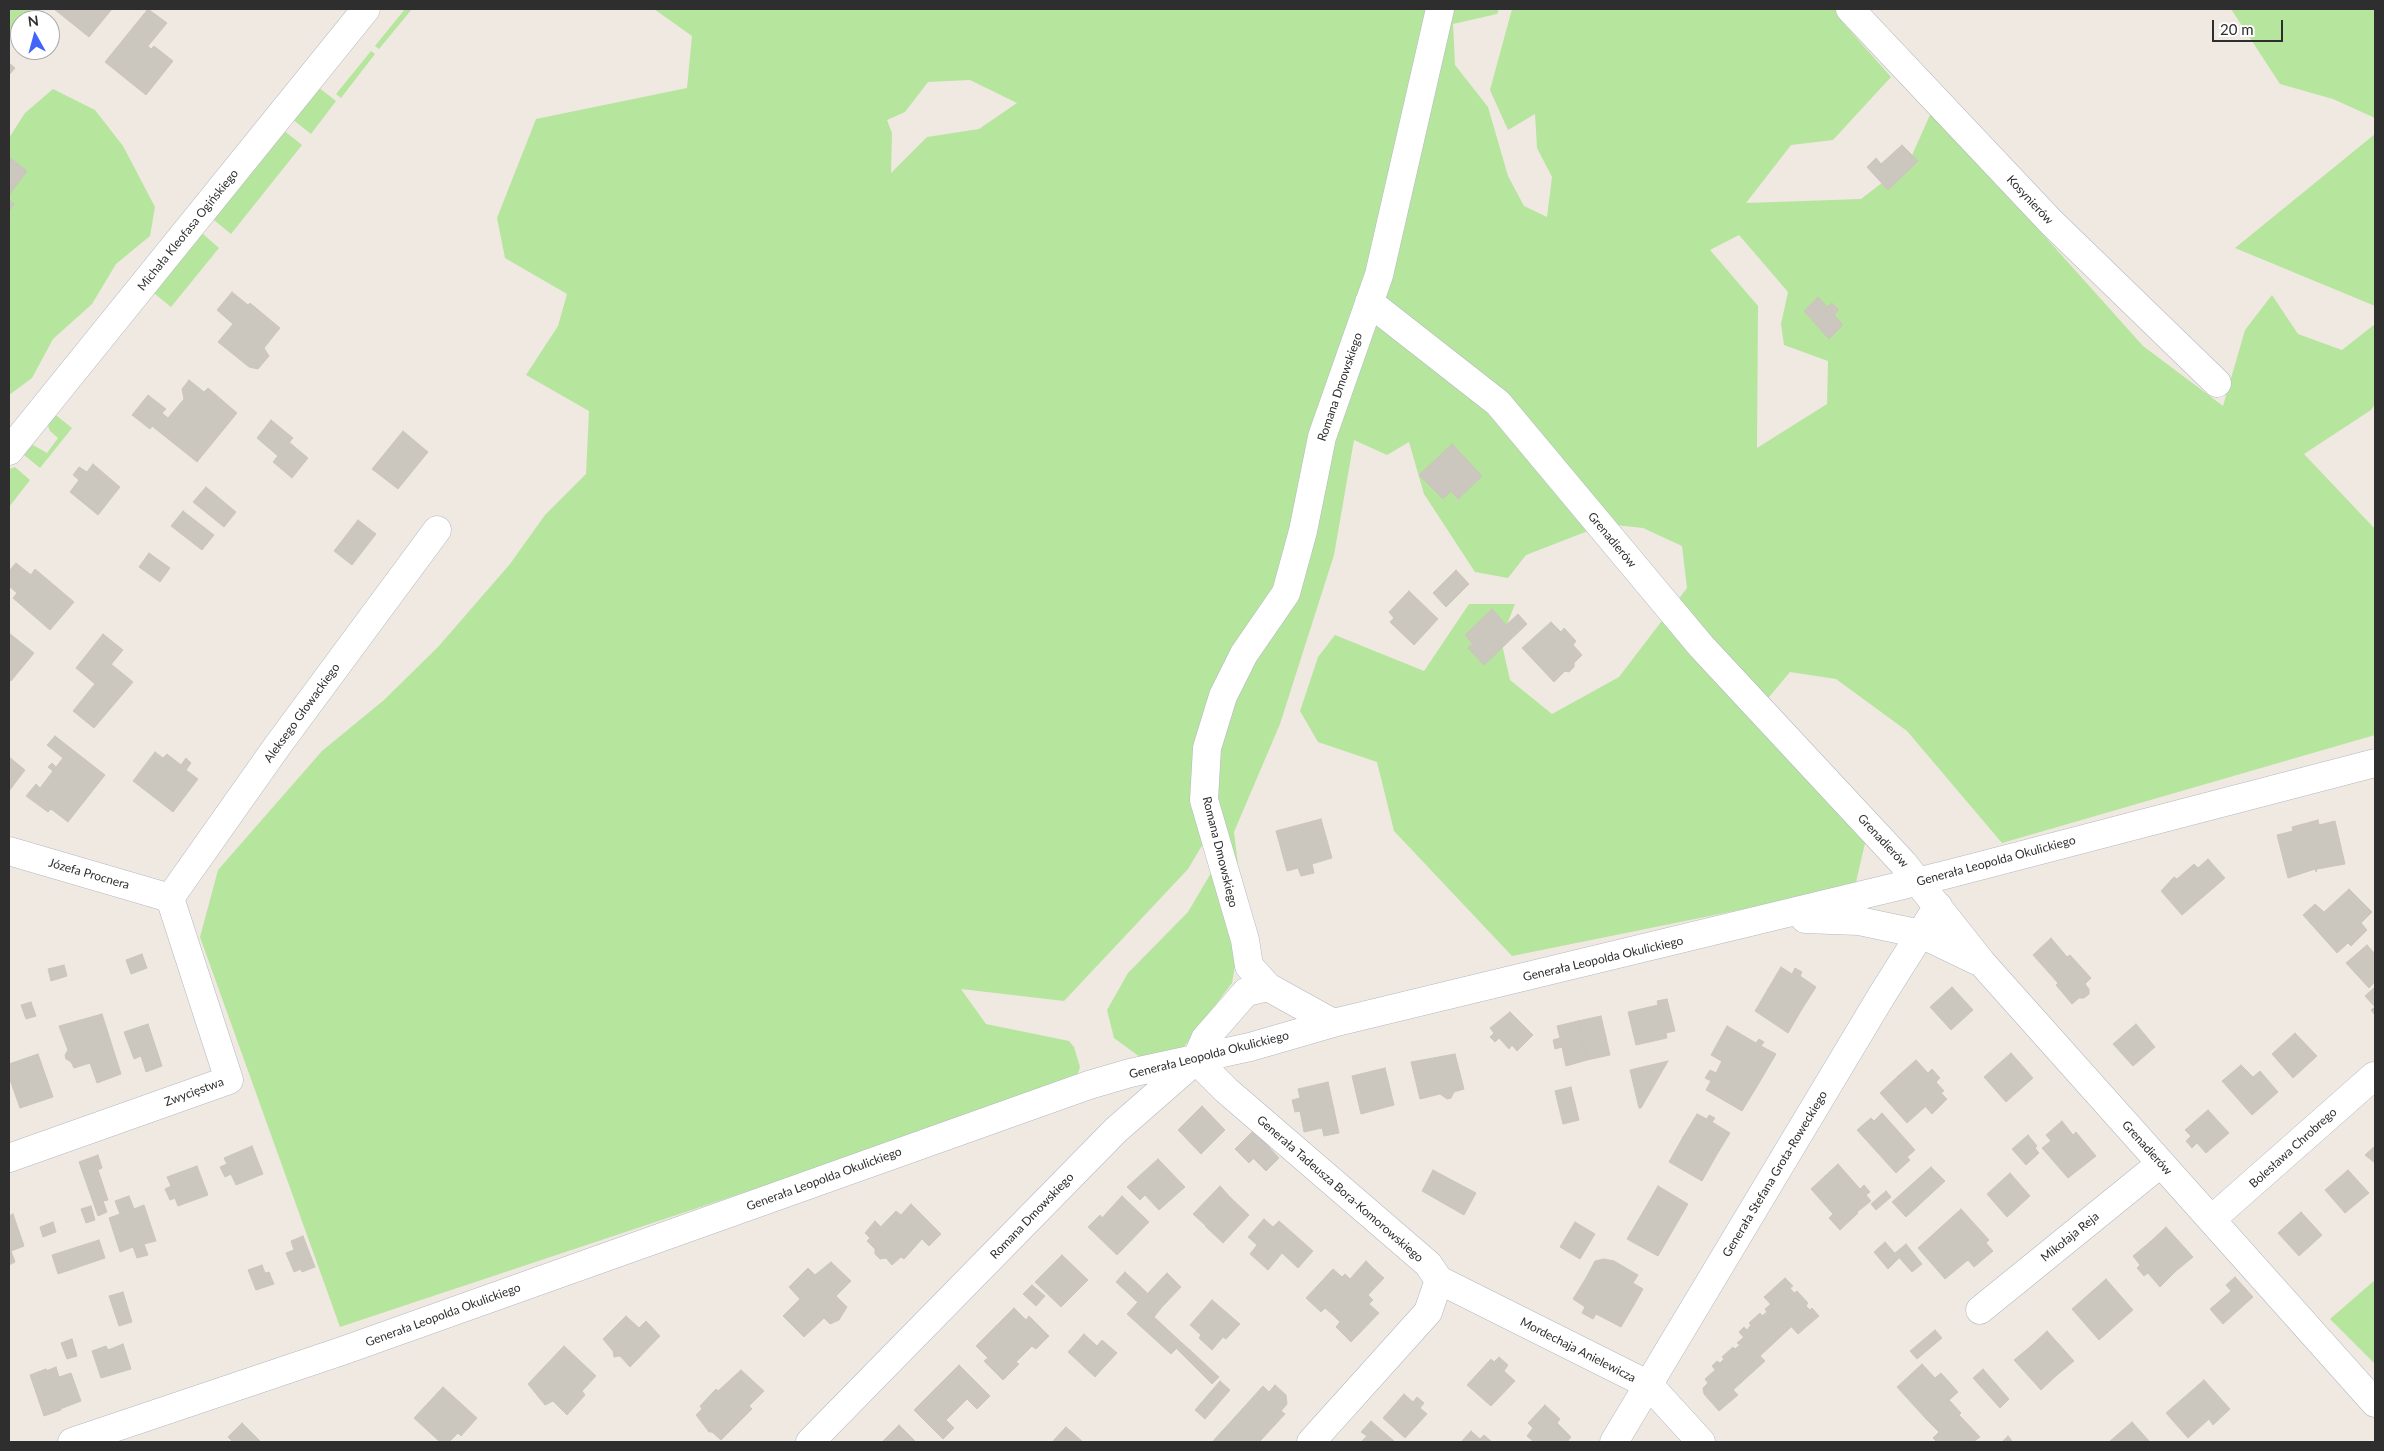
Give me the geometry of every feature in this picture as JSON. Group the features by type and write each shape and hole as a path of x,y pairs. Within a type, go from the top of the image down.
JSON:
{"street":[{"name":"Michała Kleofasa Ogińskiego","path":"9,451 366,9"},
{"name":"Romana Dmowskiego","path":"810,1442 1116,1130 1196,1060 1205,1039 1246,992 1268,987 1249,966 1245,940 1204,800 1207,748 1223,696 1244,654 1286,593 1303,532 1322,437 1379,275 1440,9"},
{"name":"Kosynierów","path":"1850,9 2051,222 2217,383"},
{"name":"Grenadierów","path":"1369,302 1498,403 1701,646 1919,882 1982,964 2375,1403"},
{"name":"Aleksego Głowackiego","path":"170,898 278,745 436,530"},
{"name":"Generała Leopolda Okulickiego","path":"72,1442 351,1348 1060,1095 1130,1073 1196,1060 1333,1023 1919,882 2375,763"},
{"name":"Józefa Procnera","path":"9,851 170,898"},
{"name":"Zwycięstwa","path":"9,1158 229,1080 170,898"},
{"name":"Generała Stefana Grota-Roweckiego","path":"1614,1442 1882,995 1938,906"},
{"path":"1774,918 1859,921 1921,934 1982,964"},
{"path":"1268,987 1333,1023"},
{"name":"Generała Tadeusza Bora-Komorowskiego","path":"1196,1060 1226,1090 1428,1264 1439,1280"},
{"name":"Bolesława Chrobrego","path":"2212,1219 2374,1076"},
{"name":"Mikołaja Reja","path":"1980,1310 2160,1164"},
{"path":"1310,1442 1428,1312 1439,1280"},
{"name":"Mordechaja Anielewicza","path":"1439,1280 1649,1385 1701,1442"}],"green space":[{"path":"9,9 30,9 10,10 9,35"},
{"path":"405,9 412,9 379,49 375,46"},
{"path":"654,9 1499,9 1497,14 1453,24 1455,65 1488,107 1508,176 1524,206 1547,217 1552,177 1537,148 1535,114 1508,130 1490,90 1512,9 1851,9 1838,17 1891,77 1833,140 1791,145 1746,203 1861,199 1909,162 1934,106 1968,154 2009,190 2039,230 2143,346 2223,406 2245,330 2272,295 2298,334 2342,350 2375,324 2375,404 2371,410 2304,454 2375,529 2375,735 2002,843 1907,731 1836,679 1790,672 1764,703 1866,839 1856,882 1779,902 1512,956 1394,831 1377,762 1318,742 1300,711 1318,657 1335,635 1424,671 1469,604 1515,604 1501,640 1510,680 1552,714 1619,677 1687,588 1682,546 1643,528 1606,524 1526,555 1508,578 1475,572 1424,494 1409,442 1387,455 1354,440 1334,555 1280,724 1234,832 1244,915 1232,983 1180,1052 1140,1057 1114,1038 1107,1010 1128,973 1188,912 1227,846 1216,822 1188,869 1064,1001 961,989 986,1024 1069,1041 1074,1047 1080,1067 1077,1076 1010,1104 340,1327 200,937 218,870 322,751 384,700 438,647 510,564 545,515 586,474 589,411 526,375 558,326 567,294 505,258 497,218 536,119 687,88 692,36","holes":["970,80 1017,103 979,129 927,137 891,173 892,133 887,120 905,112 928,82","1739,235 1788,292 1781,324 1784,345 1828,361 1827,404 1757,448 1758,306 1710,250"]},
{"path":"2231,9 2375,9 2375,118 2333,99 2280,84"},
{"path":"371,51 375,54 341,98 336,94"},
{"path":"318,87 336,101 311,134 291,118"},
{"path":"53,89 95,110 123,146 155,207 150,236 116,264 92,304 53,339 32,378 9,395 9,138 25,113"},
{"path":"282,129 302,145 231,234 214,220 213,216"},
{"path":"2375,134 2375,306 2235,248"},
{"path":"203,234 219,248 171,307 155,294 154,288 197,235"},
{"path":"54,416 57,416 72,428 40,468 24,455 24,452 29,446 33,445 47,453 58,438 50,431 48,426"},
{"path":"15,467 30,480 9,507 9,469"},
{"path":"2375,1280 2375,1364 2330,1319"}],"building":[{"path":"54,9 112,9 89,37 60,14 60,10"},
{"path":"148,9 167,23 148,46 151,49 154,46 173,61 146,95 105,62"},
{"path":"9,63 15,68 9,75"},
{"path":"1902,145 1918,161 1888,190 1867,167 1876,158 1881,164"},
{"path":"9,157 27,171 9,195"},
{"path":"9,200 14,204 9,211"},
{"path":"232,292 248,305 250,303 280,328 264,348 269,356 258,369 249,367 218,342 233,324 217,310"},
{"path":"1818,297 1827,307 1832,303 1839,310 1834,315 1843,325 1829,339 1804,311"},
{"path":"189,380 204,392 208,388 237,413 197,462 152,426 150,429 132,415 148,395 166,409 162,413 168,418 184,399 182,389"},
{"path":"271,420 293,438 278,456 257,438"},
{"path":"403,431 428,452 398,489 372,469"},
{"path":"289,442 308,458 292,478 273,462"},
{"path":"1452,444 1482,476 1458,499 1451,491 1443,499 1419,475"},
{"path":"93,464 120,487 98,515 70,492 79,480 73,475 79,467 87,472"},
{"path":"206,487 236,512 224,527 193,502"},
{"path":"183,511 214,535 202,550 171,526"},
{"path":"358,520 376,534 352,565 334,551"},
{"path":"149,553 170,568 160,582 139,567"},
{"path":"16,563 31,575 35,569 74,602 50,630 13,598 17,593 9,586 9,571"},
{"path":"1456,570 1469,584 1446,607 1433,593"},
{"path":"1409,591 1438,619 1414,645 1390,622 1394,618 1389,612"},
{"path":"1492,609 1506,625 1518,614 1527,624 1484,665 1468,648 1473,644 1465,635"},
{"path":"1551,622 1561,632 1564,628 1576,641 1573,645 1582,655 1569,672 1565,671 1554,682 1522,648"},
{"path":"9,633 34,653 11,681 9,680"},
{"path":"103,634 123,650 95,684 76,668"},
{"path":"111,664 133,682 94,728 73,711"},
{"path":"55,736 105,775 68,822 51,809 48,812 26,796 36,784 40,788 53,771 48,767 52,763 56,767 63,758 47,745"},
{"path":"155,752 163,758 167,754 181,765 186,758 191,763 186,770 198,779 173,812 133,781"},
{"path":"9,757 25,770 9,791"},
{"path":"1321,819 1332,858 1312,864 1314,873 1301,876 1298,868 1287,871 1276,831"},
{"path":"2318,820 2319,825 2335,821 2345,864 2317,869 2316,872 2315,869 2288,878 2277,835 2293,831 2292,827"},
{"path":"2208,859 2225,878 2182,915 2161,891 2174,877 2177,879 2194,864 2198,868"},
{"path":"2349,889 2372,912 2361,923 2367,930 2351,946 2348,943 2337,953 2303,915 2315,904 2324,912"},
{"path":"2051,938 2067,957 2070,955 2091,978 2085,984 2089,989 2089,994 2084,998 2079,998 2072,1004 2056,985 2058,983 2033,955"},
{"path":"2367,945 2375,954 2375,982 2369,988 2346,963"},
{"path":"142,954 147,968 131,974 126,960"},
{"path":"64,965 67,976 51,981 48,969"},
{"path":"1781,967 1792,974 1795,968 1802,972 1800,976 1816,987 1802,1009 1768,989"},
{"path":"1952,987 1973,1010 1951,1030 1930,1007"},
{"path":"2375,987 2375,1007 2365,996"},
{"path":"1768,989 1802,1009 1788,1033 1755,1011"},
{"path":"1667,999 1675,1031 1666,1033 1667,1038 1636,1045 1628,1012 1658,1005 1657,1001"},
{"path":"31,1002 36,1016 26,1019 21,1005"},
{"path":"2375,1007 2375,1015 2371,1010"},
{"path":"1510,1012 1533,1035 1517,1051 1512,1045 1509,1049 1499,1038 1495,1042 1490,1037 1494,1033 1490,1028"},
{"path":"102,1014 121,1074 97,1083 90,1063 74,1068 71,1062 66,1059 65,1055 68,1050 59,1026"},
{"path":"1601,1016 1610,1055 1587,1060 1578,1021"},
{"path":"1578,1021 1587,1060 1566,1066 1562,1047 1555,1049 1553,1040 1560,1038 1557,1026"},
{"path":"148,1024 162,1066 146,1072 141,1056 134,1059 124,1032"},
{"path":"2136,1024 2155,1047 2133,1066 2113,1044"},
{"path":"1727,1026 1756,1043 1759,1039 1764,1042 1761,1046 1776,1054 1759,1083 1711,1055"},
{"path":"2295,1033 2317,1056 2293,1078 2272,1054"},
{"path":"2011,1053 2033,1078 2006,1102 1984,1077"},
{"path":"38,1054 53,1097 20,1108 9,1077 9,1064"},
{"path":"1455,1054 1464,1089 1454,1092 1451,1098 1447,1099 1440,1094 1420,1099 1411,1062"},
{"path":"1916,1060 1928,1073 1932,1069 1940,1078 1936,1082 1944,1091 1941,1093 1947,1099 1932,1114 1898,1076"},
{"path":"1668,1061 1641,1108 1639,1108 1630,1070"},
{"path":"1722,1061 1759,1083 1742,1111 1706,1090 1711,1081 1705,1078 1710,1070 1716,1073"},
{"path":"2241,1065 2253,1077 2260,1071 2278,1092 2252,1115 2222,1081"},
{"path":"1385,1068 1394,1105 1361,1114 1352,1076"},
{"path":"1898,1076 1925,1107 1907,1123 1880,1093"},
{"path":"1328,1082 1339,1133 1324,1136 1322,1128 1304,1132 1300,1111 1295,1112 1292,1100 1300,1098 1298,1089"},
{"path":"1571,1087 1579,1120 1563,1124 1555,1091"},
{"path":"1202,1106 1225,1130 1201,1154 1178,1130"},
{"path":"2208,1110 2229,1133 2206,1153 2197,1143 2192,1148 2186,1141 2191,1136 2185,1130"},
{"path":"1882,1113 1915,1150 1907,1157 1910,1160 1896,1173 1857,1130 1871,1118 1874,1121"},
{"path":"1697,1114 1707,1119 1709,1115 1715,1118 1712,1122 1730,1133 1716,1156 1683,1137"},
{"path":"2062,1121 2073,1135 2076,1132 2096,1156 2068,1178 2042,1148 2051,1141 2046,1135"},
{"path":"1253,1131 1267,1145 1249,1163 1235,1149"},
{"path":"2028,1135 2037,1146 2035,1148 2039,1153 2026,1165 2012,1149"},
{"path":"1683,1137 1716,1156 1702,1181 1669,1162"},
{"path":"1267,1145 1279,1158 1266,1171 1254,1159"},
{"path":"252,1146 263,1174 236,1185 231,1174 225,1177 220,1167 227,1164 224,1158"},
{"path":"2375,1146 2375,1163 2365,1155"},
{"path":"98,1155 102,1168 98,1170 108,1200 103,1201 107,1212 98,1216 79,1162"},
{"path":"1158,1159 1185,1187 1159,1210 1145,1195 1140,1200 1127,1187"},
{"path":"1838,1164 1860,1189 1864,1185 1870,1192 1866,1195 1871,1201 1857,1212 1825,1176"},
{"path":"197,1166 208,1195 178,1206 175,1198 170,1200 165,1189 171,1186 167,1177"},
{"path":"1931,1167 1945,1181 1906,1217 1892,1202"},
{"path":"1433,1170 1476,1193 1464,1215 1422,1191"},
{"path":"2348,1170 2369,1193 2345,1213 2325,1190"},
{"path":"2010,1173 2030,1196 2007,1217 1987,1194"},
{"path":"1825,1176 1858,1213 1840,1230 1829,1218 1833,1214 1811,1189"},
{"path":"1220,1186 1231,1198 1205,1225 1193,1214"},
{"path":"1658,1186 1688,1204 1673,1230 1643,1212"},
{"path":"1886,1191 1891,1197 1876,1210 1871,1204"},
{"path":"129,1196 134,1209 144,1205 156,1241 144,1244 148,1255 137,1258 133,1247 120,1252 109,1218 120,1214 115,1201"},
{"path":"1122,1196 1149,1222 1117,1255 1088,1227 1100,1215 1102,1218"},
{"path":"1231,1198 1249,1215 1223,1243 1205,1226"},
{"path":"911,1204 941,1234 929,1246 922,1239 904,1259 901,1257 892,1265 886,1258 880,1259 875,1254 875,1249 867,1241 896,1211 901,1215"},
{"path":"91,1206 95,1220 86,1223 81,1209"},
{"path":"1961,1209 1989,1240 1986,1243 1993,1251 1974,1267 1968,1260 1945,1279 1918,1248"},
{"path":"1643,1212 1673,1230 1658,1256 1627,1239"},
{"path":"2301,1212 2322,1235 2299,1256 2278,1233"},
{"path":"13,1214 24,1246 11,1251 15,1262 9,1265 9,1216"},
{"path":"1264,1219 1273,1227 1279,1221 1313,1251 1298,1268 1282,1253 1268,1270 1250,1254 1257,1245 1248,1237"},
{"path":"875,1221 881,1227 870,1238 865,1233"},
{"path":"53,1222 56,1232 43,1237 40,1227"},
{"path":"1575,1222 1595,1234 1580,1259 1560,1247"},
{"path":"2166,1227 2193,1257 2176,1271 2150,1242"},
{"path":"303,1236 315,1267 302,1272 301,1269 294,1272 286,1253 294,1250 291,1241"},
{"path":"99,1240 105,1258 58,1274 52,1255"},
{"path":"1885,1242 1899,1258 1888,1269 1874,1252"},
{"path":"2150,1242 2176,1271 2160,1287 2148,1273 2144,1276 2137,1268 2140,1265 2133,1256"},
{"path":"1906,1244 1922,1264 1912,1272 1895,1253"},
{"path":"1062,1255 1088,1280 1061,1307 1035,1282"},
{"path":"1604,1259 1614,1261 1638,1275 1633,1283 1643,1289 1634,1305 1586,1278 1595,1261"},
{"path":"1366,1261 1375,1270 1333,1315 1325,1308 1321,1312 1306,1298 1333,1269 1342,1277 1345,1274 1350,1279"},
{"path":"831,1262 851,1281 836,1296 847,1307 839,1320 830,1324 824,1318 804,1337 783,1316 800,1299 789,1287 808,1268 815,1275"},
{"path":"262,1265 265,1273 269,1272 274,1284 256,1290 248,1270"},
{"path":"1375,1270 1384,1278 1368,1295 1373,1300 1369,1304 1379,1313 1351,1342 1336,1327 1340,1322 1333,1315"},
{"path":"1125,1272 1140,1286 1131,1296 1116,1282"},
{"path":"1167,1273 1181,1287 1162,1307 1148,1293"},
{"path":"2235,1277 2253,1297 2223,1324 2210,1309 2231,1291 2226,1285"},
{"path":"1586,1278 1634,1305 1621,1327 1596,1314 1593,1319 1582,1313 1585,1307 1573,1299"},
{"path":"1785,1278 1793,1286 1790,1288 1794,1293 1797,1291 1808,1303 1806,1306 1810,1310 1812,1308 1819,1316 1798,1334 1764,1297"},
{"path":"2106,1279 2133,1310 2099,1340 2072,1309"},
{"path":"1032,1285 1045,1296 1036,1306 1023,1294"},
{"path":"1140,1286 1162,1307 1154,1317 1131,1296"},
{"path":"123,1292 132,1322 119,1326 109,1296"},
{"path":"1212,1300 1240,1324 1226,1339 1223,1337 1212,1350 1199,1338 1201,1335 1190,1325"},
{"path":"1138,1302 1182,1343 1171,1354 1127,1314"},
{"path":"1771,1304 1791,1327 1760,1356 1739,1332 1744,1327 1747,1330 1751,1325 1749,1323 1760,1313 1762,1316 1767,1312 1765,1309"},
{"path":"1014,1308 1026,1320 1029,1316 1049,1336 1036,1349 1032,1346 1024,1354 996,1326"},
{"path":"626,1316 639,1328 646,1321 660,1336 630,1367 620,1356 614,1357 613,1351 603,1339"},
{"path":"996,1326 1024,1354 1016,1362 1019,1364 1003,1380 984,1361 988,1358 976,1346"},
{"path":"1935,1330 1942,1338 1917,1359 1910,1351"},
{"path":"2047,1331 2074,1361 2057,1375 2031,1346"},
{"path":"1084,1334 1097,1346 1102,1340 1117,1353 1104,1367 1077,1342"},
{"path":"1743,1338 1765,1361 1733,1390 1712,1366 1717,1361 1720,1363 1724,1359 1722,1357 1733,1347 1735,1349 1740,1345 1737,1343"},
{"path":"72,1339 77,1356 67,1359 61,1343"},
{"path":"1077,1342 1104,1367 1095,1377 1068,1352"},
{"path":"1182,1343 1190,1350 1184,1356 1176,1348"},
{"path":"123,1344 131,1369 101,1378 92,1351 106,1346 108,1350"},
{"path":"564,1346 596,1376 582,1391 585,1395 567,1415 553,1401 545,1405 528,1384"},
{"path":"2031,1346 2057,1375 2041,1390 2014,1360"},
{"path":"1190,1350 1219,1377 1212,1384 1184,1356"},
{"path":"1499,1357 1508,1365 1504,1371 1515,1381 1491,1406 1467,1385 1491,1359 1494,1362"},
{"path":"1922,1364 1935,1378 1941,1373 1958,1392 1927,1420 1897,1387"},
{"path":"959,1365 990,1396 977,1409 967,1399 957,1409 936,1388"},
{"path":"56,1367 59,1377 71,1373 81,1401 60,1409 46,1371"},
{"path":"46,1369 61,1410 44,1416 30,1375"},
{"path":"1983,1369 2009,1399 2000,1408 1973,1378"},
{"path":"741,1370 764,1391 749,1406 752,1409 721,1440 712,1432 709,1432 696,1415 702,1409 700,1406 716,1389 718,1391"},
{"path":"1715,1370 1738,1395 1719,1411 1704,1394 1703,1388 1708,1383 1705,1379"},
{"path":"2204,1380 2230,1409 2213,1425 2209,1419 2188,1438 2166,1413"},
{"path":"1220,1381 1230,1390 1205,1419 1195,1410"},
{"path":"1275,1385 1286,1395 1287,1404 1281,1411 1285,1414 1261,1440 1235,1417 1263,1386 1269,1392"},
{"path":"443,1387 477,1418 461,1436 458,1433 449,1442 440,1442 414,1418"},
{"path":"936,1388 957,1409 946,1420 954,1428 943,1439 914,1410"},
{"path":"1404,1394 1413,1402 1417,1397 1424,1403 1420,1408 1427,1414 1405,1438 1383,1418"},
{"path":"1949,1400 1961,1413 1959,1415 1980,1437 1973,1442 1937,1442 1933,1438 1939,1432 1927,1420"},
{"path":"1545,1405 1560,1419 1557,1423 1571,1437 1567,1442 1534,1442 1527,1436 1533,1428 1528,1423"},
{"path":"1235,1417 1261,1440 1259,1442 1212,1442"},
{"path":"1371,1421 1395,1442 1361,1442 1367,1436 1361,1432"},
{"path":"2132,1422 2150,1442 2109,1442"},
{"path":"242,1423 261,1442 233,1442 228,1437"},
{"path":"899,1425 916,1442 882,1442"},
{"path":"1066,1427 1083,1442 1052,1442"},
{"path":"1471,1431 1480,1439 1484,1435 1492,1442 1461,1442"},
{"path":"2008,1436 2013,1442 2002,1442"}]}
